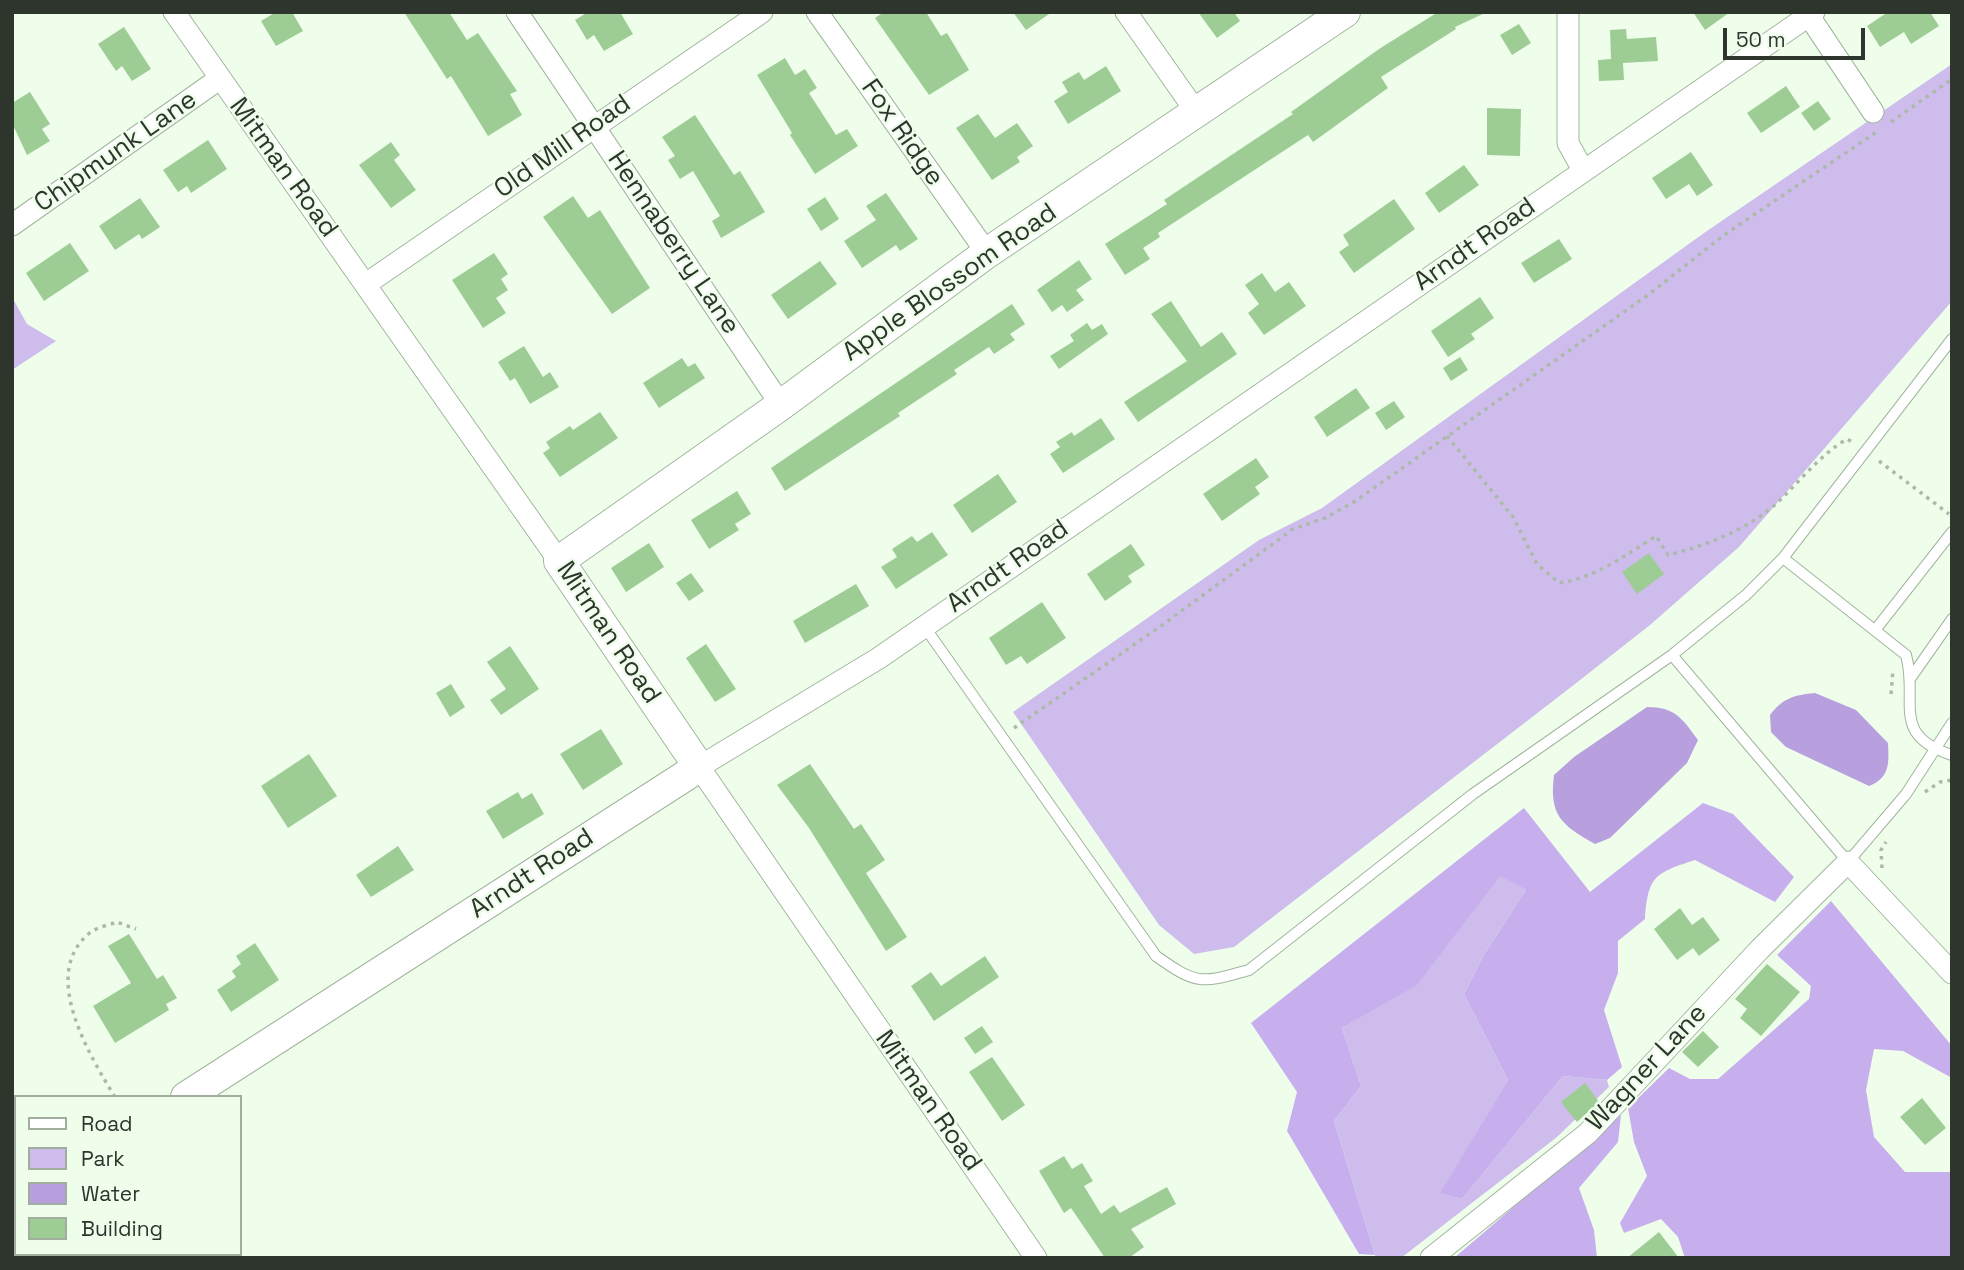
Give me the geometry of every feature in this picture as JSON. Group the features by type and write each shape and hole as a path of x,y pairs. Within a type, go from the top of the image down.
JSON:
{"street":[{"name":"Mitman Road","path":"174,12 559,561 1036,1258"},
{"name":"Hennaberry Lane","path":"517,12 781,405"},
{"name":"Old Mill Road","path":"366,284 762,12"},
{"name":"Fox Ridge","path":"817,12 987,253"},
{"path":"1126,12 1197,113"},
{"name":"Apple Blossom Road","path":"559,561 781,405 987,253 1345,12"},
{"path":"1568,12 1568,143 1583,170"},
{"path":"1811,14 1873,112"},
{"name":"Arndt Road","path":"189,1095 699,767 879,658 1811,14"},
{"name":"Chipmunk Lane","path":"14,219 219,79"},
{"path":"1848,862 1952,972"},
{"name":"Wagner Lane","path":"1432,1258 1588,1133 1751,959 1848,862"}],"lane":[{"path":"924,626 1156,956 1178,971 1205,982 1249,970 1473,794 1672,655 1746,595 1783,558 1952,339"},
{"path":"1876,629 1952,532"},
{"path":"1783,558 1906,655 1910,679 1908,705 1916,734 1933,749 1952,755"},
{"path":"1910,679 1952,619"},
{"path":"1672,655 1848,862 1906,794 1952,723"}],"path":[{"path":"1002,736 1161,626 1293,529 1325,518 1354,502 1648,295 1724,235 1952,79"},
{"path":"1447,436 1513,517 1537,564 1559,583 1583,579 1606,568 1656,536 1668,555 1727,535 1758,518 1830,449 1847,439 1857,444"},
{"path":"1879,461 1949,513"},
{"path":"1891,694 1892,664"},
{"path":"1917,802 1940,782 1952,780"},
{"path":"1883,871 1881,850 1892,833"},
{"path":"114,1095 83,1040 70,1007 68,979 77,948 92,931 117,922 136,929"}],"green space":[{"path":"1952,64 1952,301 1739,547 1650,625 1234,947 1194,954 1159,925 1013,712 1259,540 1322,508 1704,233"},
{"path":"12,297 27,324 56,341 12,370"},
{"path":"1500,875 1526,890 1485,953 1464,994 1508,1080 1441,1193 1462,1199 1563,1076 1607,1080 1609,1087 1557,1137 1401,1258 1376,1258 1334,1121 1361,1086 1342,1028 1417,984"}],"shaded area":[{"path":"1703,803 1733,814 1794,877 1775,902 1695,860 1656,878 1648,893 1645,919 1618,941 1618,973 1604,1010 1622,1067 1607,1080 1563,1076 1462,1199 1440,1193 1508,1080 1464,994 1485,953 1526,890 1500,876 1417,985 1342,1028 1361,1086 1334,1121 1375,1255 1359,1254 1287,1131 1297,1092 1251,1023 1524,808 1590,892"},
{"path":"1831,901 1952,1046 1952,1078 1903,1051 1874,1049 1866,1090 1874,1137 1905,1172 1952,1172 1952,1258 1685,1258 1678,1237 1661,1219 1624,1233 1620,1223 1647,1176 1634,1142 1628,1108 1669,1068 1690,1079 1718,1079 1809,999 1811,986 1777,955"},
{"path":"1621,1115 1618,1142 1579,1188 1594,1230 1597,1258 1454,1258"}],"water":[{"path":"1815,693 1856,710 1888,743 1887,769 1876,783 1869,786 1786,747 1771,732 1770,715 1784,701"},
{"path":"1647,707 1665,709 1677,715 1698,740 1687,763 1610,838 1595,844 1574,831 1560,817 1554,800 1554,775 1574,757"}],"building":[{"path":"276,12 292,12 303,31 276,46 261,21"},
{"path":"404,12 449,12 467,40 478,33 517,91 510,94 522,115 488,136 451,76 447,79"},
{"path":"588,12 620,12 633,34 604,51 594,35 587,40 575,20"},
{"path":"884,12 926,12 941,36 947,33 969,70 929,95 875,18"},
{"path":"1013,12 1052,12 1026,30"},
{"path":"1198,12 1234,12 1240,21 1217,38"},
{"path":"1438,12 1487,12 1455,27 1456,29 1381,77 1388,88 1313,142 1308,135 1158,233 1160,237 1143,248 1150,259 1125,275 1105,244 1167,204 1164,200 1293,114 1291,112 1379,49"},
{"path":"1693,12 1730,12 1705,30"},
{"path":"1888,12 1930,12 1939,26 1911,44 1904,32 1880,47 1867,26"},
{"path":"1519,24 1531,43 1512,55 1500,35"},
{"path":"124,27 151,69 132,81 122,66 116,71 98,44"},
{"path":"1626,29 1627,39 1656,37 1658,61 1623,63 1624,80 1599,81 1598,60 1611,59 1610,30"},
{"path":"785,58 795,75 805,69 817,88 809,93 836,135 847,129 858,146 815,174 757,75"},
{"path":"1106,66 1121,91 1068,124 1054,101 1068,92 1062,82 1079,72 1084,80"},
{"path":"1786,86 1800,107 1761,133 1747,113"},
{"path":"30,92 50,124 42,129 50,141 27,155 12,123 12,103"},
{"path":"1818,101 1831,119 1814,131 1801,113"},
{"path":"1487,108 1521,109 1520,156 1487,155"},
{"path":"978,114 995,138 1017,123 1033,146 1017,157 1020,162 992,180 956,128"},
{"path":"695,115 734,175 740,171 765,212 721,238 712,221 720,216 693,171 680,179 668,160 675,156 662,137"},
{"path":"208,140 227,169 191,193 187,186 178,192 163,170"},
{"path":"391,142 400,155 394,160 416,190 391,208 359,165"},
{"path":"1691,152 1713,185 1697,196 1689,184 1666,199 1652,178"},
{"path":"1464,165 1479,185 1439,213 1425,193"},
{"path":"886,193 918,239 900,251 896,245 862,268 844,241 876,220 866,206"},
{"path":"573,196 588,218 600,210 650,288 612,314 543,217"},
{"path":"825,197 839,219 821,231 807,209"},
{"path":"140,198 160,227 142,239 139,234 115,250 99,226"},
{"path":"1394,199 1415,229 1354,273 1339,252 1349,245 1343,235"},
{"path":"1559,239 1572,259 1534,283 1521,263"},
{"path":"70,243 89,271 44,301 26,273"},
{"path":"494,253 508,274 501,279 508,290 496,298 506,313 483,328 452,280"},
{"path":"1079,260 1092,279 1076,290 1084,300 1067,312 1062,305 1052,312 1037,290"},
{"path":"820,261 837,284 788,319 771,295"},
{"path":"1262,273 1275,292 1289,282 1306,306 1264,335 1248,313 1259,304 1245,285"},
{"path":"1480,297 1494,318 1471,334 1475,339 1448,357 1431,331"},
{"path":"1171,301 1201,347 1222,332 1237,354 1138,422 1124,402 1187,361 1151,314"},
{"path":"1012,304 1025,324 1010,334 1015,340 994,354 989,347 954,370 957,374 898,413 900,416 785,491 771,468"},
{"path":"1087,323 1092,330 1102,324 1108,334 1059,369 1050,356 1074,341 1070,335"},
{"path":"524,346 543,377 550,372 559,387 530,404 515,378 510,381 498,362"},
{"path":"1460,357 1468,370 1451,381 1443,368"},
{"path":"682,358 688,367 695,363 705,378 659,408 643,383"},
{"path":"1356,388 1370,408 1327,437 1314,417"},
{"path":"1394,401 1405,417 1386,430 1375,413"},
{"path":"600,412 618,438 560,477 543,453 550,448 546,442 570,426 573,430"},
{"path":"1101,418 1115,439 1063,473 1050,454 1060,447 1056,442 1072,432 1074,436"},
{"path":"1256,458 1269,477 1255,487 1260,494 1222,521 1203,494"},
{"path":"998,474 1017,502 972,533 953,505"},
{"path":"737,491 751,514 735,524 739,530 709,549 691,520"},
{"path":"932,532 948,555 896,589 881,567 897,557 892,549 912,536 917,542"},
{"path":"649,543 664,567 626,592 611,568"},
{"path":"1131,544 1145,565 1128,576 1132,582 1105,601 1087,574"},
{"path":"1649,553 1664,574 1637,594 1622,572"},
{"path":"691,573 704,591 689,601 676,583"},
{"path":"856,584 869,606 805,643 793,621"},
{"path":"1042,602 1066,638 1027,664 1021,656 1006,665 989,638"},
{"path":"706,644 736,689 715,702 686,658"},
{"path":"510,646 539,689 501,715 490,700 506,689 487,662"},
{"path":"451,684 465,707 450,717 436,693"},
{"path":"601,729 623,764 583,790 560,754"},
{"path":"309,754 337,796 288,828 261,786"},
{"path":"810,764 854,829 861,824 885,860 866,873 907,937 886,951 809,828 777,785"},
{"path":"518,792 522,799 532,793 544,814 503,839 486,811"},
{"path":"398,846 414,870 371,897 356,875"},
{"path":"1680,908 1692,925 1703,917 1720,940 1699,956 1693,948 1677,960 1654,929"},
{"path":"129,934 157,979 163,975 177,998 166,1004 169,1010 115,1043 93,1006 131,983 108,946"},
{"path":"255,943 279,980 231,1012 217,990 236,977 232,971 241,964 236,956"},
{"path":"985,956 999,977 934,1021 911,986 931,972 941,986"},
{"path":"1767,964 1800,992 1761,1036 1740,1018 1747,1009 1735,999"},
{"path":"982,1026 993,1042 975,1054 964,1038"},
{"path":"1703,1031 1719,1047 1698,1067 1682,1052"},
{"path":"992,1057 1025,1105 1002,1121 969,1072"},
{"path":"1585,1083 1599,1102 1577,1122 1561,1102"},
{"path":"1922,1098 1946,1128 1925,1145 1900,1117"},
{"path":"1064,1156 1072,1169 1082,1163 1093,1181 1084,1186 1101,1214 1114,1205 1120,1213 1167,1187 1176,1204 1131,1229 1144,1247 1129,1258 1105,1258 1071,1208 1064,1213 1039,1171"},
{"path":"1659,1232 1679,1258 1627,1258"}]}
